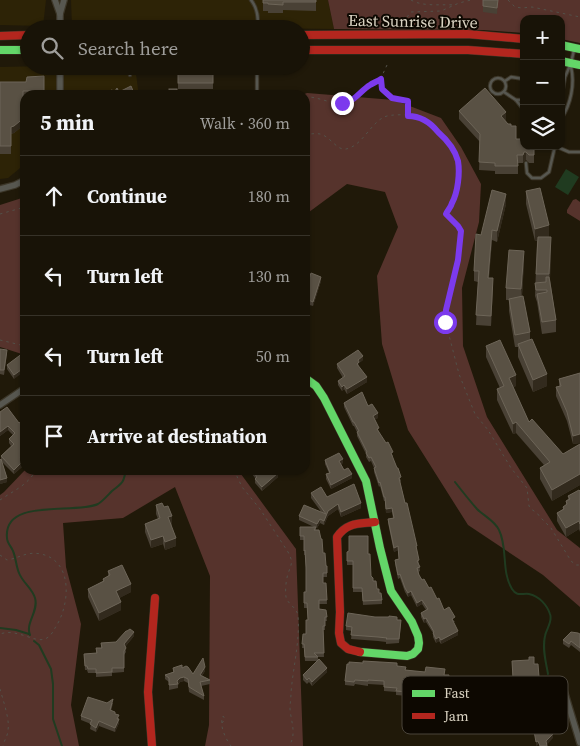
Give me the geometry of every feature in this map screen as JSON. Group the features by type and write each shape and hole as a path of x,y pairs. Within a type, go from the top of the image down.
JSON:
{"street":[{"path":"55,0 60,14"},
{"path":"60,20 64,0"},
{"name":"East Sunrise Drive","path":"310,35 467,34 520,39"},
{"path":"0,36 20,35"},
{"path":"0,50 20,50"},
{"name":"East Sunrise Drive","path":"310,50 468,50 520,54"},
{"path":"565,62 580,65"},
{"path":"60,75 60,90"},
{"path":"0,189 20,182"},
{"path":"310,382 316,386 324,398 366,481 391,591 412,622 418,636 418,654 407,656 354,651 340,646 338,530 349,525 375,522"},
{"path":"0,405 20,391"},
{"path":"152,746 148,692 155,598"},
{"path":"568,703 580,742"}],"lane":[{"path":"251,0 255,5 258,20"},
{"path":"565,76 577,48"},
{"path":"565,113 569,104 574,77 571,63"},
{"path":"257,75 257,90"},
{"path":"504,81 511,77 520,79"},
{"path":"497,78 502,79 506,87 504,92 502,94 495,94 490,90 492,81 497,78"},
{"path":"504,92 520,105"},
{"path":"526,163 527,173 532,178 541,178 549,172 554,150"},
{"path":"564,150 580,152"}],"path":[{"path":"412,0 429,4 456,5"},
{"path":"407,17 411,12 441,11 459,3 472,0"},
{"path":"508,0 516,7 580,17"},
{"path":"388,65 381,79 382,89 392,98 408,101 408,116"},
{"path":"310,97 337,103 347,103 381,79"},
{"path":"310,135 321,134 343,150 353,146 384,117 393,115 416,116 433,126 444,138 458,160 457,188 453,202 446,214 461,231 458,260 445,322 459,374 475,414 488,430 511,468 527,488 527,503 531,510 537,513 551,528 571,561 576,565 580,565"},
{"path":"0,214 20,208"},
{"path":"0,340 20,345"},
{"path":"0,500 30,479 33,475"},
{"path":"236,475 242,487 260,509 292,560 287,578 286,596 297,611 299,628 290,707 294,732 289,746"},
{"path":"0,555 7,560 27,553 49,556 60,566 64,573 67,588 60,622 48,637 40,640 21,634 6,632 0,634"},
{"path":"0,689 9,726 3,746"},
{"path":"222,723 225,738 231,746"}],"shaded area":[{"path":"0,0 46,0 44,20 20,20 20,25 0,25"},
{"path":"71,0 328,0 334,29 310,29 310,20 72,20"},
{"path":"328,0 580,0 580,43 565,40 565,15 520,15 520,33 483,30 334,29"},
{"path":"0,67 20,67 20,75 136,75 138,90 20,90 20,168 8,178 0,179"},
{"path":"310,93 394,100 441,118 461,147 481,184 479,222 462,288 463,346 487,417 557,530 580,548 580,607 543,575 468,525 408,430 382,344 377,276 398,227 385,192 347,184 310,211"},
{"path":"566,169 579,177 568,195 555,187"},
{"path":"20,199 20,353 0,347 0,205"},
{"path":"576,199 580,202 580,221 567,213 573,200"},
{"path":"20,475 242,475 296,549 303,746 205,746 209,725 210,576 175,487 123,518 63,523 66,567 81,624 71,705 79,746 0,746 0,495"}],"building":[{"path":"263,0 316,0 316,2 283,2 283,5 263,3"},
{"path":"483,0 498,0 497,8 483,6"},
{"path":"178,75 213,75 213,83 178,83"},
{"path":"44,76 44,90 20,90 20,121 11,127 11,146 0,146 0,82 26,82 27,77"},
{"path":"131,86 133,90 123,90"},
{"path":"485,88 506,112 501,116 511,126 516,126 516,139 520,139 520,150 534,150 534,155 524,152 523,155 517,155 518,166 495,166 495,163 479,162 480,134 459,111"},
{"path":"540,188 549,225 535,229 526,191"},
{"path":"492,190 506,194 497,231 492,230 488,278 493,278 491,316 476,315 479,271 474,271 476,234 481,235"},
{"path":"538,237 551,237 549,274 536,274"},
{"path":"509,250 524,251 521,289 506,288"},
{"path":"311,273 321,277 313,302 310,301"},
{"path":"546,277 549,277 556,320 542,322 537,294 547,292 547,290 536,290 535,283 546,282"},
{"path":"523,296 530,332 515,335 509,299"},
{"path":"532,339 547,374 533,380 518,344"},
{"path":"500,340 516,375 509,378 529,422 532,419 563,454 580,444 580,474 552,490 540,468 550,462 516,422 513,424 497,389 504,386 486,346"},
{"path":"0,349 7,350 4,370 0,370"},
{"path":"358,350 363,356 358,360 357,364 367,377 347,389 344,385 342,387 338,381 345,376 337,364"},
{"path":"20,355 20,371 14,375 7,365"},
{"path":"580,373 580,434 573,436 567,412 556,387 561,386 559,379"},
{"path":"362,392 368,406 372,404 378,413 373,416 379,428 377,429 386,443 388,442 393,452 391,453 401,477 399,478 417,546 419,560 417,561 420,567 417,568 419,575 422,580 424,579 429,588 431,587 437,599 439,598 444,610 449,607 455,617 452,619 458,631 441,640 439,637 436,639 426,618 424,619 421,613 428,609 422,600 417,603 411,591 408,593 400,574 398,575 395,560 399,559 398,546 394,548 388,519 394,518 392,508 386,509 385,497 374,468 376,467 371,457 369,458 366,453 357,432 359,431 344,403"},
{"path":"7,407 20,422 20,464 14,470 1,456 14,444 9,439 15,433 8,426 0,432 0,412"},
{"path":"339,453 343,459 339,461 344,470 348,468 352,474 331,485 326,474 330,473 325,460"},
{"path":"0,460 7,478 0,480"},
{"path":"256,475 276,475 262,487 255,479 257,477"},
{"path":"354,484 361,503 341,512 338,504 328,511 324,521 320,519 317,524 299,516 304,505 326,514 311,493 321,487 327,497"},
{"path":"579,490 580,524 579,521 566,528 557,513 564,509 563,507 567,504 566,501 570,499 568,496"},
{"path":"162,503 164,507 168,506 172,516 168,517 176,538 165,542 163,536 151,540 145,524 160,518 156,505"},
{"path":"300,527 316,527 314,530 319,530 327,566 327,573 323,573 323,583 326,583 327,600 319,600 319,609 326,610 327,617 325,617 325,626 323,626 324,653 314,653 318,657 305,657 304,644 302,644 303,634 306,634 306,620 308,620 307,603 304,603 306,567 304,536 300,536"},
{"path":"349,536 368,536 371,576 373,581 376,581 382,600 363,601 362,588 353,588 353,561 347,561"},
{"path":"122,565 131,584 116,591 121,602 99,613 88,589 104,581 103,579 110,575 108,571"},
{"path":"348,613 375,617 397,617 397,620 401,620 399,639 351,635 352,627 346,626"},
{"path":"130,629 134,632 124,644 126,648 124,651 124,668 112,668 112,672 96,673 96,669 88,669 85,666 84,654 97,653 96,648 102,648 101,643 116,642"},
{"path":"571,632 580,634 580,648 571,641 569,644 563,640"},
{"path":"529,657 534,657 534,664 538,664 539,676 513,676 512,661 529,660"},
{"path":"203,658 205,667 200,675 210,680 200,682 204,696 189,687 188,679 184,677 177,681 178,684 169,685 169,678 165,675 174,672 173,668 182,665 182,668 186,666 193,674"},
{"path":"319,659 327,668 312,682 309,678 307,680 303,675"},
{"path":"363,661 397,663 397,666 406,667 405,670 425,672 426,667 445,669 444,675 449,676 402,676 402,692 396,691 397,688 384,687 384,681 345,681 347,664 349,662 363,663"},
{"path":"88,697 107,703 113,699 110,710 119,715 115,728 99,721 96,728 90,724 92,720 81,716"},
{"path":"535,734 553,734 546,741 547,746 540,746 538,741 536,742"}],"waterway":[{"path":"30,635 29,626 36,603 32,591 21,577 14,554 7,540 9,525 16,517 28,512 87,507 98,504 122,482 125,475"},
{"path":"455,482 477,509 492,521 499,530 502,537 507,575 512,589 518,594 529,594 536,597 545,604 549,611 551,620 544,641 548,674"},
{"path":"0,628 29,634"},
{"path":"34,641 39,645 51,669 53,719 62,746"}],"traffic: fast":[{"path":"565,46 580,49"},
{"path":"0,50 20,50"},
{"path":"565,62 580,65"},
{"path":"310,382 316,386 324,398 366,481 391,591 412,622 418,636 418,649 413,654 407,656 360,652"}],"traffic: jam":[{"path":"310,35 467,34 520,39"},
{"path":"0,36 20,35"},
{"path":"310,50 468,50 520,54"},
{"path":"360,652 348,649 341,643 339,633 337,537 349,526 375,522"},
{"path":"152,746 148,692 155,598"}],"route":[{"path":"342,103 347,103 357,97 370,85 381,79 382,89 392,98 408,101 408,116 416,116 437,130 458,160 457,188 453,202 446,214 461,231 458,260 445,322"}]}
